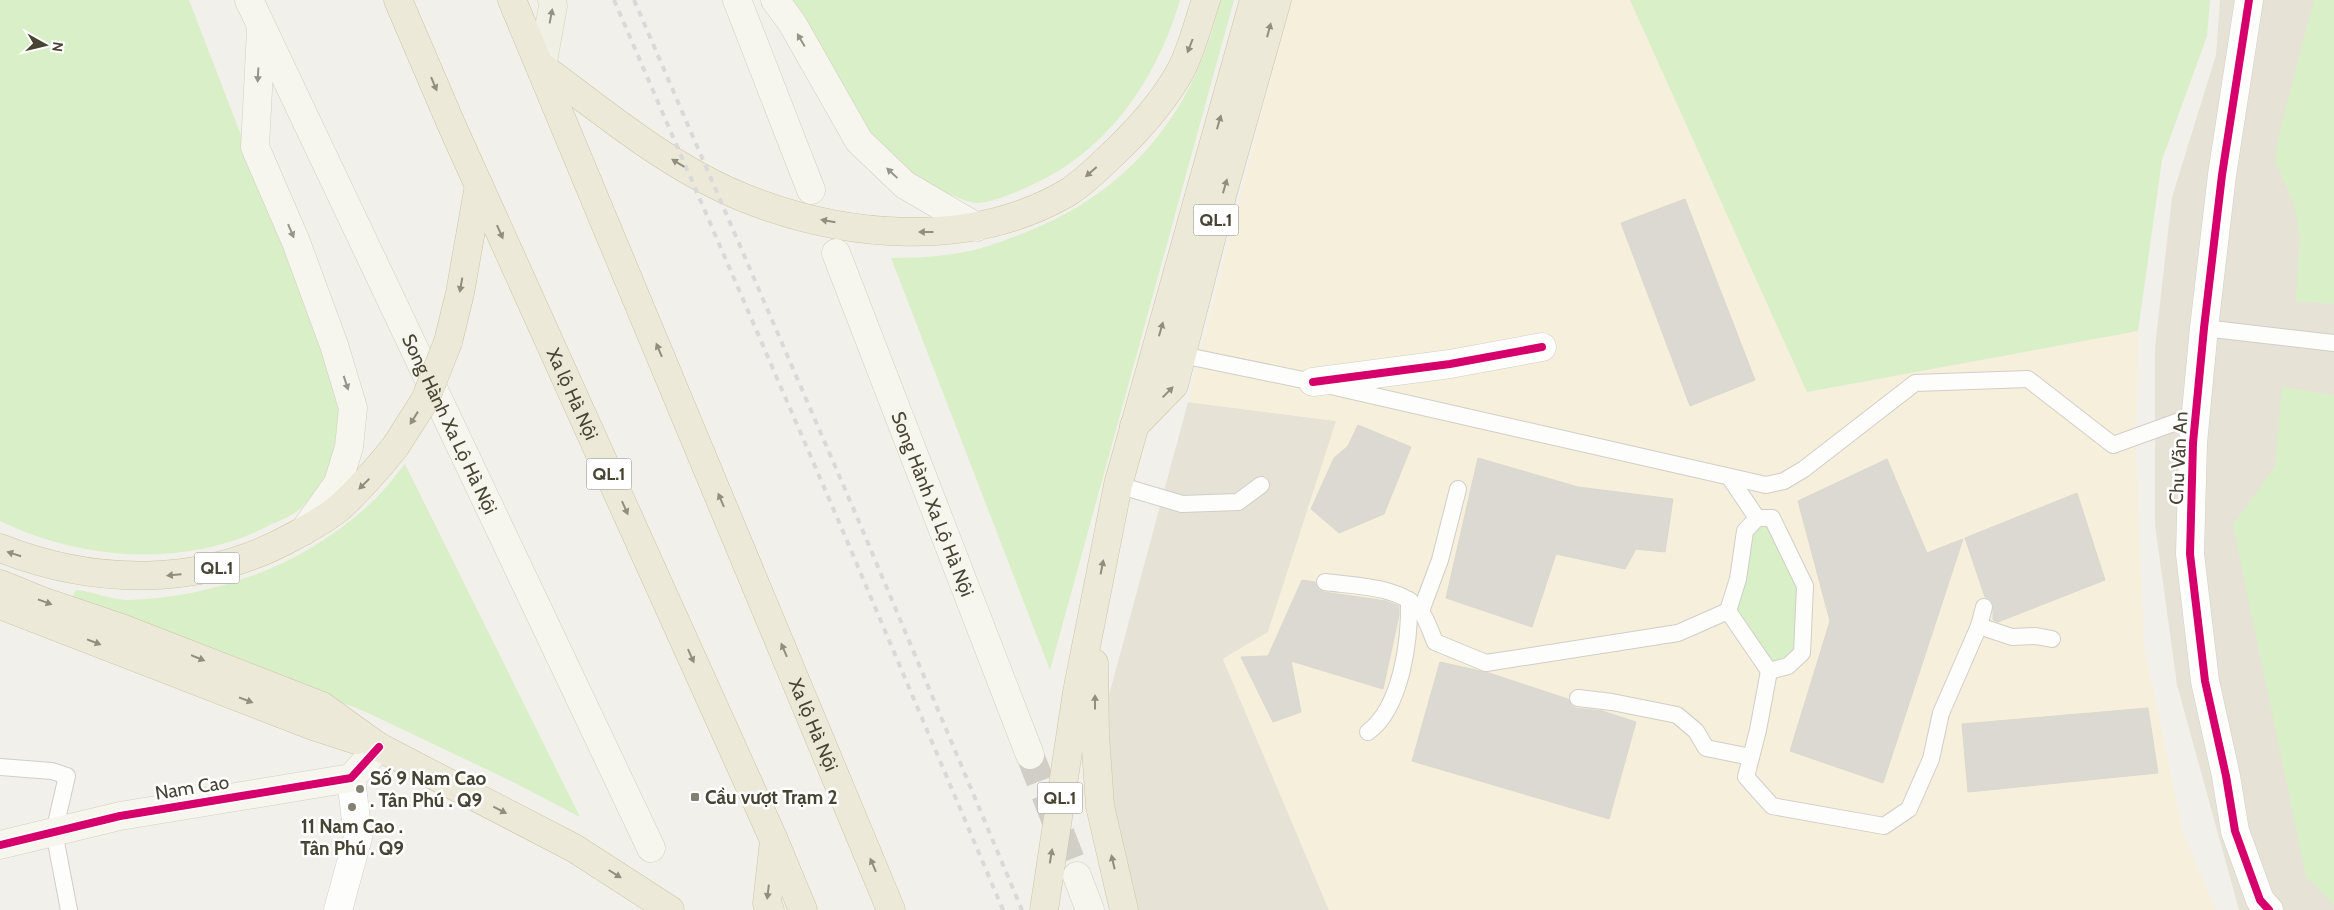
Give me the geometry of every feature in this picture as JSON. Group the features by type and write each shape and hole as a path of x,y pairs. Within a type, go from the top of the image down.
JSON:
{"highway":[{"name":"Xa lộ Hà Nội","path":"512,0 542,67 892,910"},
{"path":"542,67 651,146 701,177 742,197 806,217 876,230 930,232 977,227 1025,213 1069,192 1140,129 1181,70 1206,0"},
{"name":"QL.1","path":"1044,910 1077,692 1118,485 1254,0"},
{"name":"QL.1","path":"1133,427 1174,385 1223,192 1277,0"},
{"name":"Xa lộ Hà Nội","path":"397,1 774,840 803,910"},
{"name":"QL.1","path":"0,548 65,568 119,576 176,575 220,567 268,551 304,531 337,509 367,482 396,446 425,400 448,342 460,293 479,185"},
{"path":"0,584 42,601 124,629 322,706 379,747 574,848 670,910"},
{"path":"0,605 313,726 379,747"},
{"path":"1092,614 1095,734 1100,806 1124,910"},
{"path":"770,910 767,903 774,840"}],"main road":[{"name":"Song Hành Xa Lộ Hà Nội","path":"249,0 651,848"},
{"path":"542,67 553,6 552,0"},
{"path":"737,0 811,190"},
{"path":"775,0 792,23 859,141 905,185 977,227"},
{"path":"261,27 255,147 299,250 334,345 353,408 349,448 338,482 304,531"},
{"name":"Song Hành Xa Lộ Hà Nội","path":"836,253 1030,755"},
{"path":"351,778 379,747"},
{"name":"Nam Cao","path":"0,845 120,816 351,778"},
{"path":"1077,876 1090,910"}],"street":[{"name":"Chu Văn An","path":"2249,0 2222,175 2204,328 2193,443 2190,554 2205,681 2226,776 2235,831 2260,900 2269,910"},
{"path":"1313,382 1450,364 1542,347"},
{"path":"338,910 358,837 351,778"}],"lane":[{"path":"2204,328 2334,343"},
{"path":"1182,355 1313,382 1766,485 1784,481 1819,458 1915,383 2028,379 2112,445 2196,415"},
{"path":"1730,478 1757,518"},
{"path":"1118,485 1182,504 1238,502 1261,485"},
{"path":"1421,611 1440,560 1458,489"},
{"path":"1325,582 1375,588 1409,600 1421,611 1435,642 1486,663 1678,633 1728,611 1738,579 1745,530 1757,518 1772,518 1805,586 1802,653 1788,666 1769,671"},
{"path":"1368,732 1374,727 1391,703 1406,651 1410,627 1409,600"},
{"path":"1728,611 1769,671 1746,777 1772,806 1884,826 1909,809 1931,759 1941,713 1979,626 1984,607"},
{"path":"1979,626 2012,637 2036,636 2052,639"},
{"path":"1578,698 1612,702 1677,715 1696,731 1706,748 1751,757"},
{"path":"0,767 52,770 67,776 54,832 69,910"}],"shaded area":[{"path":"1291,0 1630,0 1807,392 2138,331 2136,451 2144,646 2183,833 2216,910 1329,910 1223,659 1268,632 1336,421 1188,402"},
{"path":"2220,0 2334,0 2334,910 2239,910 2177,685 2155,525 2155,347 2172,197 2216,55"},
{"path":"1188,402 1337,421 1268,632 1223,659 1329,910 1134,910 1098,736"}],"green space":[{"path":"0,0 189,0 350,418 324,477 310,499 290,516 236,540 203,549 169,554 99,551 31,534 0,521"},
{"path":"792,0 1180,0 1170,30 1142,87 1103,136 1080,156 1054,174 1008,195 978,203 956,197 915,177 881,147 801,19"},
{"path":"1220,0 1234,0 1050,670 891,258 942,255 967,252 984,247 1024,233 1062,216 1096,195 1126,171 1153,143 1175,112 1194,77 1209,40"},
{"path":"1630,0 2210,0 2207,36 2162,160 2138,331 1807,392"},
{"path":"2314,0 2334,0 2334,304 2296,301 2300,239 2294,203 2275,162 2279,134"},
{"path":"2282,387 2334,395 2334,905 2306,876 2233,525 2275,466"},
{"path":"405,464 580,817 515,783 366,712 72,597 76,590 121,600 161,598 227,584 260,573 291,559 348,523 386,488"},
{"path":"1773,517 1799,586 1797,649 1787,660 1772,665 1733,612 1748,532"}],"building":[{"path":"1685,199 1755,380 1690,406 1621,223"},
{"path":"1358,425 1411,447 1384,514 1339,533 1311,509 1334,458 1348,446"},
{"path":"1478,458 1578,487 1673,499 1665,552 1636,549 1625,569 1556,554 1532,627 1446,598"},
{"path":"1887,459 1927,553 1963,539 1883,783 1790,751 1830,621 1798,501"},
{"path":"2077,493 2105,580 1998,622 1993,620 1993,604 1991,600 1985,597 1965,538"},
{"path":"1302,580 1315,582 1319,590 1324,592 1386,601 1399,606 1399,615 1383,689 1291,661 1301,712 1273,722 1241,657 1268,656"},
{"path":"1440,662 1489,673 1568,699 1572,706 1576,708 1602,711 1636,722 1609,819 1412,761"},
{"path":"2148,708 2158,773 1968,792 1962,724"}],"tunnel":[{"path":"1030,755 1077,876"}],"railway":[{"path":"614,0 842,529 1003,910"},
{"path":"634,0 860,524 1022,910"}],"cycle path":[{"path":"2249,0 2222,175 2204,328 2193,443 2190,554 2205,681 2226,776 2235,831 2260,900 2269,910"},
{"path":"1313,382 1450,364 1542,347"},
{"path":"0,845 120,816 351,778 379,747"}],"place":[{"name":"Số 9 Nam Cao . Tân Phú . Q9","path":"360,789"},
{"name":"Cầu vượt Trạm 2","path":"695,797"},
{"name":"11 Nam Cao . Tân Phú . Q9","path":"352,807"}]}
